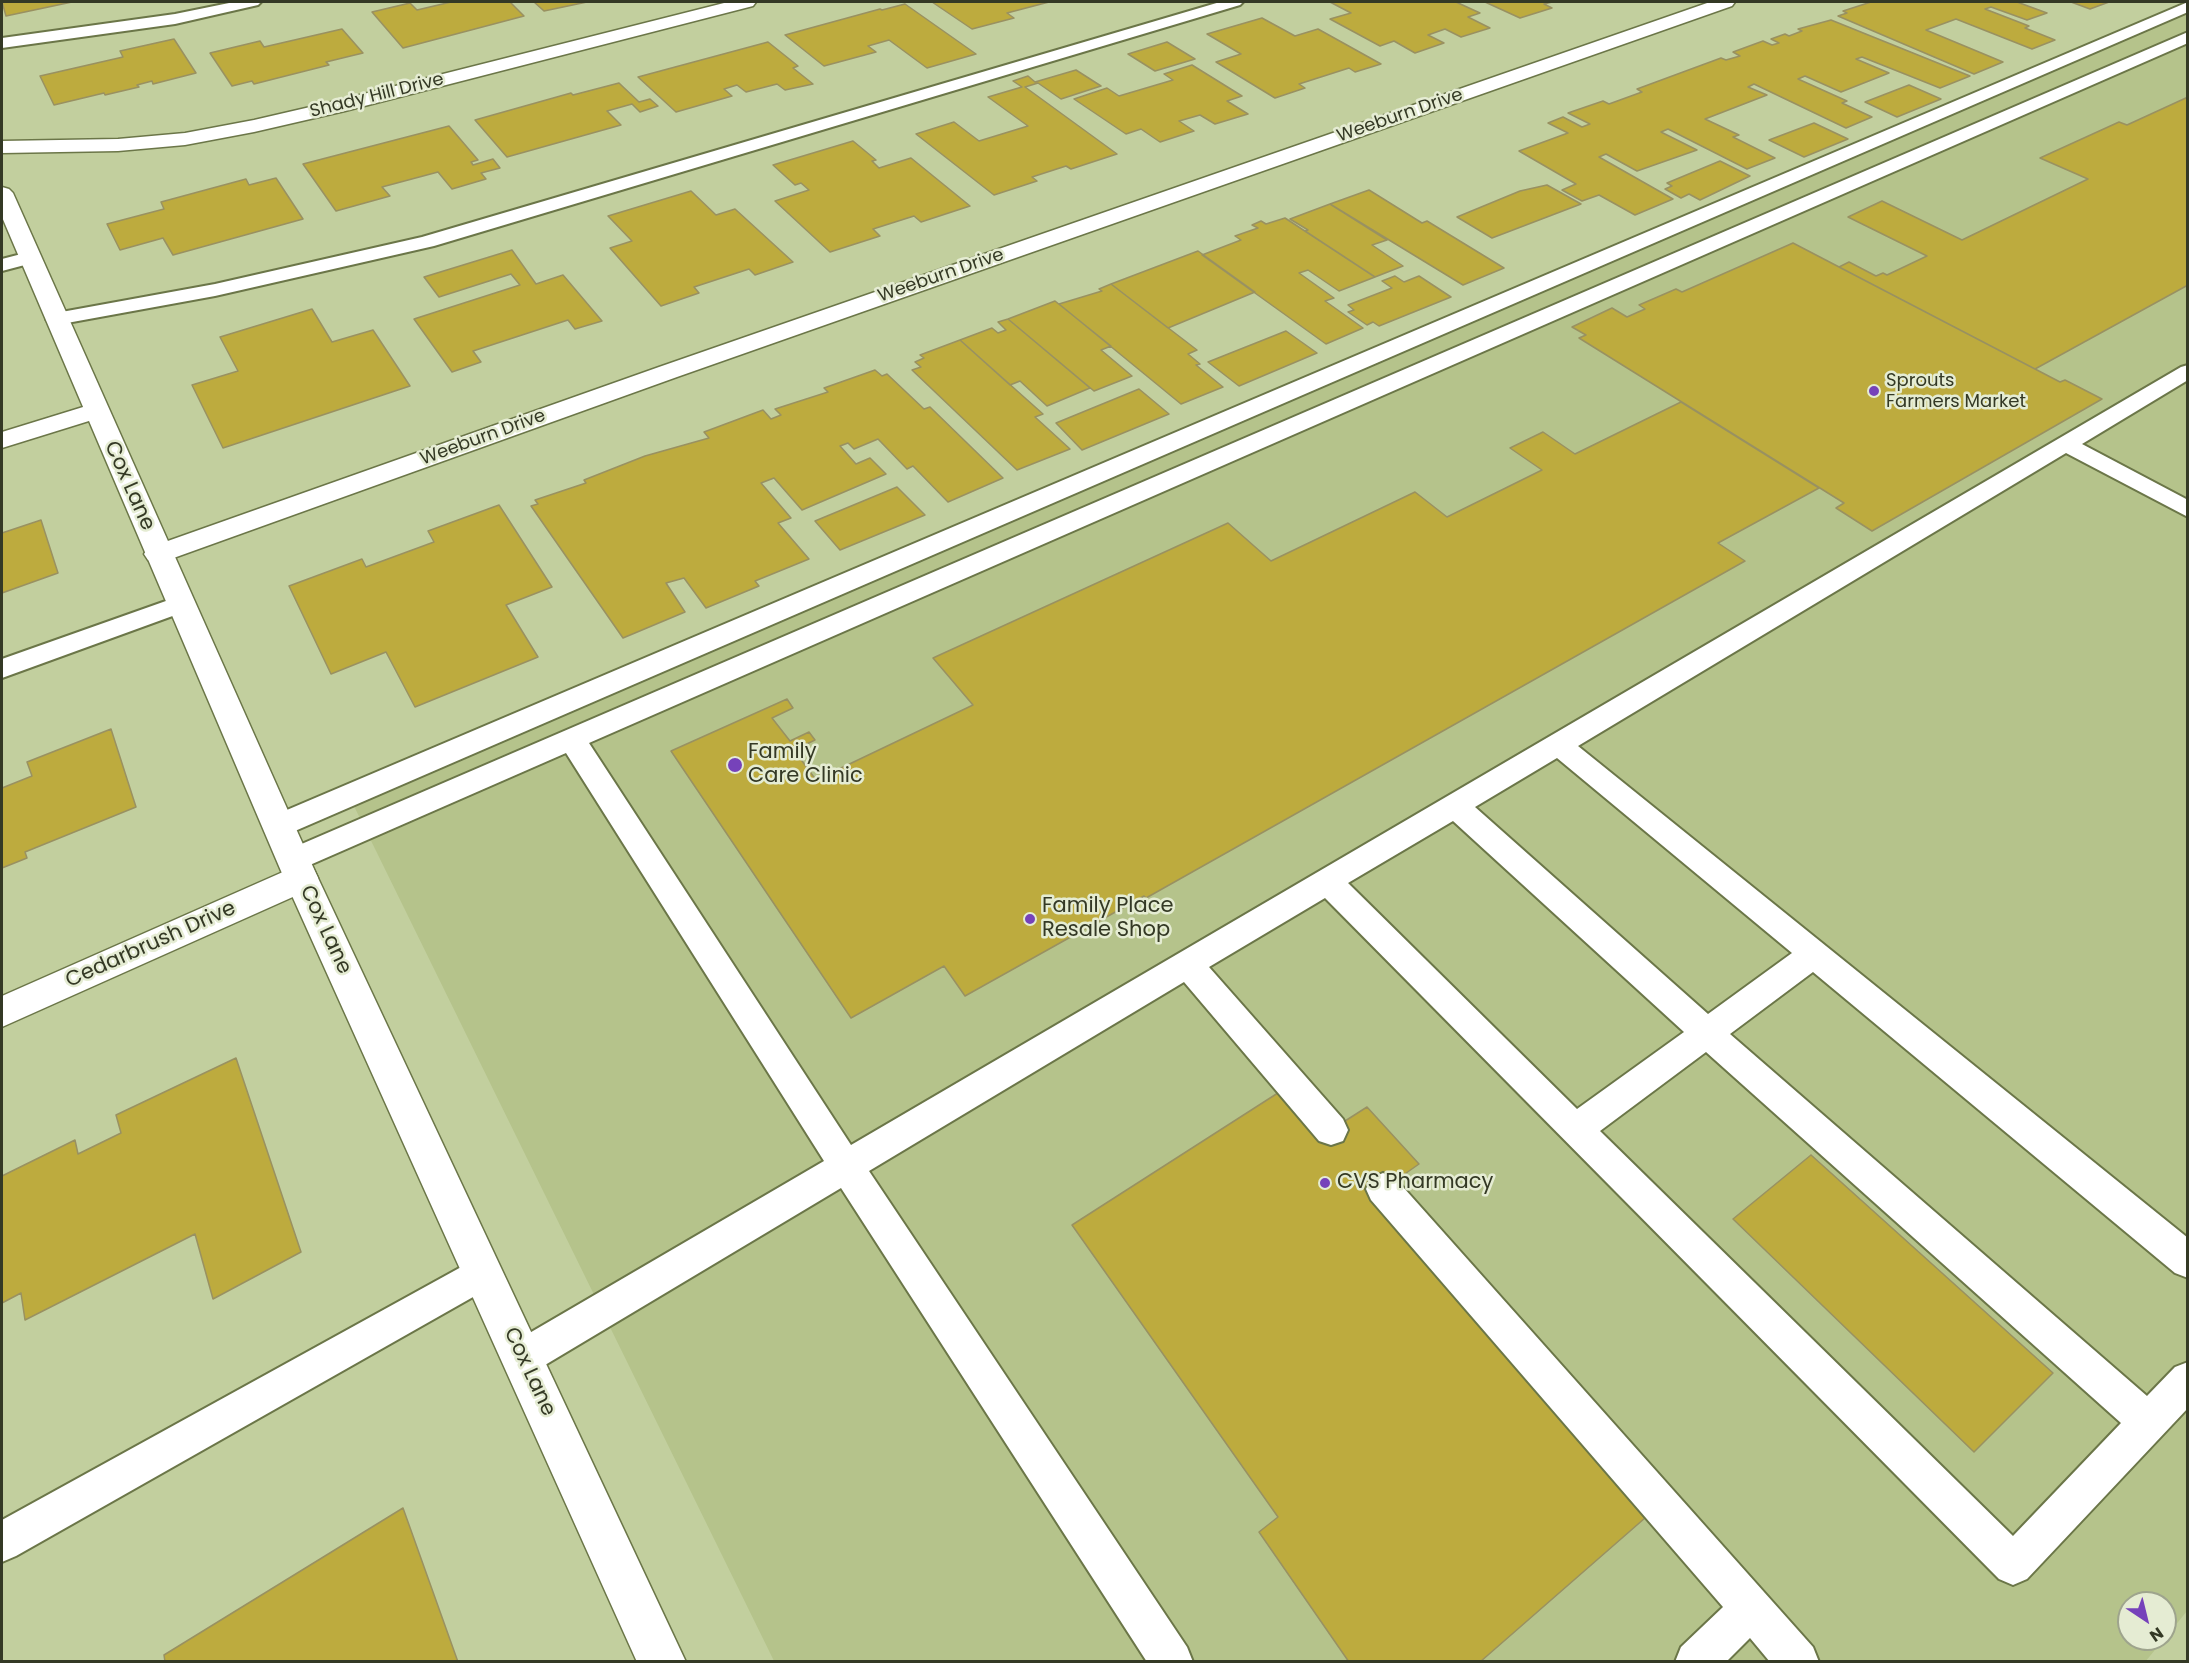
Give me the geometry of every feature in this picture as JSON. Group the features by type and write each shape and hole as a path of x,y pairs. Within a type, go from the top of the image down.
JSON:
{"street":[{"name":"Shady Hill Drive","path":"2,147 118,145 185,139 254,126 350,104 747,2"},
{"name":"Weeburn Drive","path":"158,554 645,380 1726,2"},
{"name":"Cox Lane","path":"2,194 15,261 56,319 297,869 662,1662"},
{"path":"2,440 96,411"},
{"name":"Cedarbrush Drive","path":"2,1012 297,869"}],"lane":[{"path":"2,43 175,19 254,2"},
{"path":"56,319 215,290 427,242 1235,2"},
{"path":"278,826 2187,6"},
{"path":"297,869 572,738 2187,37"},
{"path":"522,1358 2187,371"},
{"path":"2065,444 2187,510"},
{"path":"2,669 180,604"},
{"path":"572,738 846,1166 1172,1662"},
{"path":"1558,744 2187,1261"},
{"path":"1455,806 1707,1033 2148,1422"},
{"path":"1327,881 2013,1565 2187,1380"},
{"path":"1576,1129 1814,954"},
{"path":"1187,964 1331,1130"},
{"path":"1383,1189 1798,1662"},
{"path":"2,1542 483,1272"},
{"path":"1696,1662 1750,1609"}],"shaded area":[{"path":"2187,13 2187,1611 2177,1623 2177,1591 2117,1591 2117,1651 2154,1651 2145,1662 774,1661 351,800"}],"building":[{"path":"2,2 72,2 6,16"},
{"path":"451,2 510,2 524,16 403,48 372,12 410,3 417,10"},
{"path":"534,2 587,2 544,11"},
{"path":"932,2 1049,2 1007,13 1014,18 972,29"},
{"path":"1330,2 1456,2 1480,13 1468,17 1490,28 1461,37 1445,29 1428,35 1444,43 1415,53 1394,41 1380,46 1330,19 1351,13"},
{"path":"1485,2 1552,2 1544,4 1552,8 1520,18"},
{"path":"1871,2 2017,2 2047,13 2027,20 1991,7 1985,9 2029,26 2025,28 2055,40 2032,49 1956,19 1926,30 2003,62 1974,74 1838,16 1847,13 1843,11"},
{"path":"2071,2 2109,2 2090,9"},
{"path":"905,4 976,54 927,68 889,40 868,46 876,52 824,66 785,35 880,9"},
{"path":"1262,18 1295,36 1318,29 1381,64 1355,72 1349,68 1299,84 1305,88 1275,98 1216,62 1241,54 1207,34"},
{"path":"1831,20 1970,76 1940,88 1862,57 1856,59 1889,73 1841,92 1805,76 1798,79 1847,101 1842,103 1872,117 1846,128 1754,84 1748,87 1767,95 1705,119 1739,135 1733,137 1775,158 1747,169 1668,129 1661,132 1697,150 1637,171 1606,154 1599,157 1673,199 1635,215 1599,195 1582,201 1562,190 1576,184 1519,151 1568,133 1548,123 1563,117 1582,127 1590,124 1568,113 1603,101 1609,104 1642,92 1637,89 1721,58 1726,60 1740,56 1733,52 1763,41 1772,45 1779,43 1771,39 1785,34 1789,36 1802,31 1798,29"},
{"path":"342,29 363,53 326,62 329,65 254,84 252,81 232,86 210,53 260,41 264,47"},
{"path":"174,39 196,73 153,84 152,81 137,85 139,87 54,105 40,76 123,57 120,51"},
{"path":"768,42 798,66 793,68 813,84 785,90 777,84 746,92 737,85 724,89 732,96 676,112 638,77"},
{"path":"1167,42 1195,59 1155,71 1128,54"},
{"path":"1192,65 1242,96 1227,101 1248,114 1215,124 1200,115 1179,121 1194,131 1160,142 1141,129 1126,134 1074,99 1107,88 1119,96 1173,80 1164,74"},
{"path":"1076,70 1101,86 1061,99 1038,83 1025,87 1117,154 1071,169 1066,166 1032,177 1037,181 994,195 916,134 954,122 979,141 1028,126 988,97 1022,87 1013,81 1028,76 1035,82"},
{"path":"619,83 639,102 650,99 658,106 640,112 632,104 607,111 621,125 507,157 475,120 571,93 573,95"},
{"path":"1909,85 1941,99 1897,117 1865,102"},
{"path":"2188,97 2188,285 2035,369 1839,267 1849,262 1876,276 1883,273 1887,275 1927,256 1848,217 1882,201 1962,240 2088,179 2040,158 2119,122 2127,125"},
{"path":"1814,123 1848,139 1804,157 1769,140"},
{"path":"449,126 478,160 471,162 473,165 493,159 500,168 481,173 486,179 452,189 438,172 382,187 390,196 336,211 303,164"},
{"path":"853,141 876,160 872,161 879,168 911,158 970,206 921,222 914,216 873,229 880,236 830,252 775,201 809,190 801,183 795,185 773,165"},
{"path":"1720,161 1750,176 1700,200 1689,194 1681,198 1665,189 1672,186 1667,183"},
{"path":"276,178 303,219 173,255 163,238 120,250 107,224 164,209 161,202 246,179 249,185"},
{"path":"1547,185 1581,204 1492,238 1457,217 1520,191"},
{"path":"1369,190 1422,223 1427,221 1504,268 1463,285 1330,204"},
{"path":"691,191 716,215 735,209 793,262 755,275 749,269 694,287 699,293 661,306 610,248 632,241 608,216"},
{"path":"1330,204 1387,240 1372,245 1403,266 1375,277 1290,219"},
{"path":"1285,218 1375,277 1339,291 1308,270 1299,273 1334,298 1325,301 1363,328 1326,344 1202,255 1241,240 1235,236 1258,228 1252,225 1261,221 1266,224"},
{"name":"Sprouts Farmers Market","path":"1793,243 2060,382 2065,380 2102,399 1872,531 1836,508 1844,503 1579,338 1586,335 1572,327 1612,308 1627,317 1645,309 1639,305 1676,289 1682,292"},
{"path":"512,250 536,284 563,275 602,321 575,329 568,320 473,351 481,362 452,372 414,319 520,285 511,274 439,297 424,277"},
{"path":"1198,251 1255,292 1168,328 1111,284"},
{"path":"1395,276 1404,282 1419,276 1451,297 1379,326 1373,322 1367,325 1348,312 1354,310 1348,305 1392,288 1382,281"},
{"path":"1111,284 1197,350 1188,354 1200,364 1196,365 1223,387 1181,404 1059,304 1102,291 1099,289"},
{"path":"1055,301 1111,346 1101,350 1132,376 1094,391 1008,319"},
{"path":"312,309 332,342 373,330 410,386 223,448 192,385 238,371 220,337"},
{"path":"1008,319 1090,388 1047,406 1020,381 1010,385 960,340 992,328 998,333 1006,330 998,322"},
{"path":"1286,331 1317,353 1239,386 1208,362"},
{"path":"960,340 1043,414 1035,417 1070,449 1017,470 912,370 921,367 915,362 924,358 920,355"},
{"path":"875,370 882,376 887,374 924,409 930,407 1003,478 948,502 913,466 907,469 878,439 854,449 848,443 840,446 856,464 870,458 886,474 802,510 774,478 761,483 791,518 778,523 809,559 755,581 759,586 706,608 684,578 666,583 685,612 623,638 531,506 538,504 535,500 586,483 584,480 645,456 709,438 704,432 763,410 771,419 781,415 775,409 828,392 824,388"},
{"path":"1139,389 1169,414 1082,450 1056,423"},
{"path":"1681,402 1819,488 1718,543 1745,561 1146,898 1144,896 965,996 944,966 851,1018 671,751 787,699 793,708 772,718 790,741 809,732 815,740 794,750 816,780 973,705 933,658 1228,523 1271,561 1415,492 1447,517 1542,470 1510,448 1543,432 1575,454"},
{"path":"897,487 925,515 840,550 815,521"},
{"path":"499,505 552,587 506,605 538,657 415,707 386,652 331,674 289,586 362,559 366,567 434,542 428,531"},
{"path":"41,520 58,573 2,593 2,533"},
{"path":"111,729 136,807 25,852 27,858 2,868 2,788 32,776 27,762"},
{"path":"236,1058 301,1252 213,1299 195,1234 25,1320 21,1293 2,1303 2,1176 75,1140 78,1154 121,1133 116,1115"},
{"name":"CVS Pharmacy","path":"1281,1091 1320,1137 1367,1107 1419,1164 1372,1197 1645,1518 1480,1662 1349,1662 1259,1532 1278,1517 1072,1225"},
{"path":"1811,1155 2053,1373 1974,1452 1733,1219"},
{"path":"403,1508 458,1662 165,1662 164,1655"}],"place":[{"name":"Sprouts Farmers Market","path":"1874,391"},
{"name":"Family Care Clinic","path":"735,765"},
{"name":"Family Place Resale Shop","path":"1030,919"},
{"name":"CVS Pharmacy","path":"1325,1183"}]}
